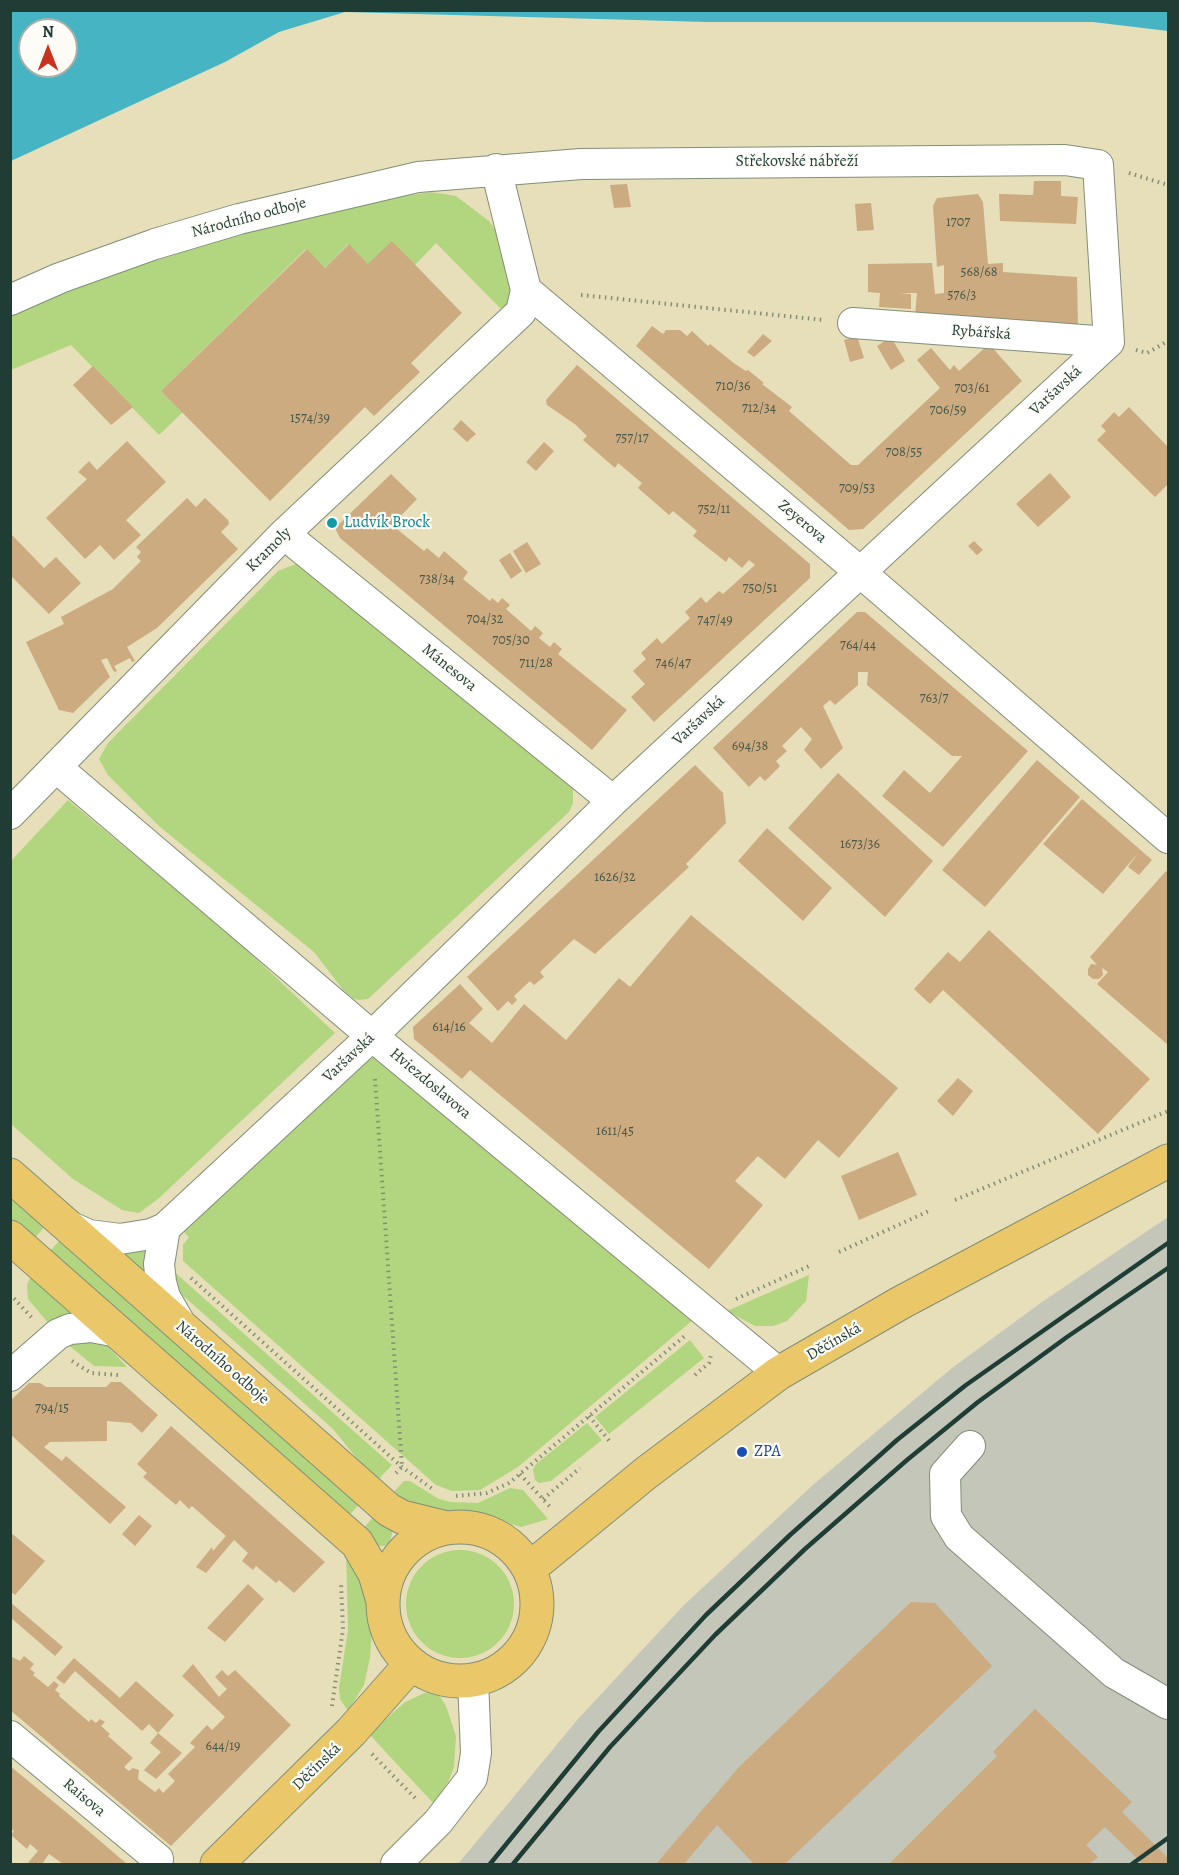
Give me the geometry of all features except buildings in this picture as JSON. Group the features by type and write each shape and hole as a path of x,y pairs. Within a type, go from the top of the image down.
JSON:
{"main road":[{"name":"Děčínská","path":"529,1569 646,1473 780,1373 902,1302 1168,1161"},
{"name":"Národního odboje","path":"10,1175 389,1510 402,1517 447,1528"},
{"path":"10,1237 357,1543 375,1574 382,1598 384,1620 391,1640 411,1664 421,1671 441,1679 472,1680 499,1672 514,1660 526,1644 534,1626 538,1606 536,1587 529,1569 518,1552 503,1540 486,1531 467,1527 447,1528 428,1533 412,1543 398,1558 387,1576 382,1598"},
{"name":"Děčínská","path":"217,1864 351,1732 411,1664"}],"street":[{"name":"Střekovské nábřeží","path":"496,170 581,164 652,163 1065,160 1098,165"},
{"path":"1098,165 1109,342"},
{"path":"496,170 526,290"},
{"name":"Národního odboje","path":"10,300 60,278 155,244 239,219 418,177 496,170"},
{"name":"Kramoly","path":"10,814 284,534 521,312 526,290"},
{"name":"Zeyerova","path":"526,290 860,572 1168,838"},
{"name":"Rybářská","path":"853,323 1109,342"},
{"name":"Varšavská","path":"62,1222 90,1235 120,1239 135,1238 165,1228 372,1036 613,801 1109,342"},
{"name":"Mánesova","path":"284,534 613,801"},
{"name":"Hviezdoslavova","path":"57,768 372,1036 780,1373"},
{"path":"165,1228 159,1264 161,1282 172,1311 191,1336"},
{"path":"10,1376 58,1334 70,1329 91,1327 118,1332"},
{"path":"970,1446 945,1474 946,1516 959,1537 1114,1673 1168,1704"},
{"path":"396,1864 438,1822 472,1778 476,1753 472,1680"},
{"name":"Raisova","path":"10,1736 158,1859"}],"path":[{"path":"1098,165 1168,184"},
{"path":"573,294 853,323"},
{"path":"372,1036 402,1467"},
{"path":"956,1200 1168,1111"},
{"path":"839,1252 931,1210"},
{"path":"733,1300 809,1266"},
{"path":"189,1276 402,1467 437,1492"},
{"path":"452,1496 469,1497 487,1493 509,1483 694,1329"},
{"path":"589,1416 611,1443"},
{"path":"543,1499 580,1468"},
{"path":"520,1474 573,1533"},
{"path":"333,1714 331,1700 342,1629 341,1576"},
{"path":"370,1751 418,1801"}],"shaded area":[{"path":"1168,1217 1168,1864 458,1864 578,1719 684,1605 814,1484 952,1368 1042,1302"}],"green space":[{"path":"430,192 456,196 489,221 499,235 513,281 511,306 500,308 436,243 415,265 368,264 348,244 325,268 306,249 161,391 183,412 159,435 71,345 11,370 10,312 52,293 313,211"},
{"path":"301,562 573,786 573,803 569,812 368,999 354,999 344,991 314,952 160,827 108,775 99,759 108,743 278,571"},
{"path":"68,800 232,936 335,1033 158,1199 139,1213 122,1210 73,1179 11,1124 10,862"},
{"path":"378,1055 693,1320 518,1467 480,1490 452,1491 436,1485 183,1261 183,1245 189,1237 183,1231 367,1061"},
{"path":"11,1190 48,1223 31,1242 11,1224"},
{"path":"63,1237 362,1501 345,1520 46,1255"},
{"path":"150,1246 150,1284 120,1250"},
{"path":"171,1269 392,1465 376,1482 333,1429 179,1292"},
{"path":"32,1273 76,1314 57,1318 49,1324 28,1299 27,1285"},
{"path":"809,1275 806,1301 787,1321 773,1326 755,1326 727,1311"},
{"path":"102,1340 127,1367 94,1366 66,1343"},
{"path":"690,1340 704,1358 609,1434 595,1417"},
{"path":"587,1423 602,1440 551,1481 539,1483 535,1480 533,1469 536,1464"},
{"path":"404,1481 410,1481 439,1499 451,1502 478,1503 510,1488 523,1490 548,1519 521,1527 470,1512 442,1514 390,1496"},
{"path":"376,1514 393,1530 390,1542 385,1546 378,1546 360,1532"},
{"path":"346,1549 369,1601 372,1627 370,1658 364,1685 348,1711 340,1699 339,1687 348,1630"},
{"path":"460,1550 470,1551 490,1559 498,1566 505,1574 513,1594 513,1614 505,1634 498,1642 490,1649 470,1657 460,1658 450,1657 430,1649 422,1642 415,1634 407,1614 406,1604 407,1594 415,1574 422,1566 430,1559 450,1551"},
{"path":"429,1691 437,1692 446,1706 456,1736 454,1767 434,1804 369,1734 405,1702"}],"water":[{"path":"1168,10 1168,31 1093,22 707,22 345,12 279,32 225,62 11,161 11,11"}],"railway":[{"path":"490,1864 598,1732 706,1615 790,1535 897,1440 966,1385 1168,1243"},
{"path":"513,1864 610,1747 715,1635 805,1549 978,1402 1067,1337 1168,1268"},
{"path":"1132,1864 1168,1838"}],"place":[{"name":"Ludvík Brock","path":"332,523"},
{"name":"ZPA","path":"742,1452"}]}
